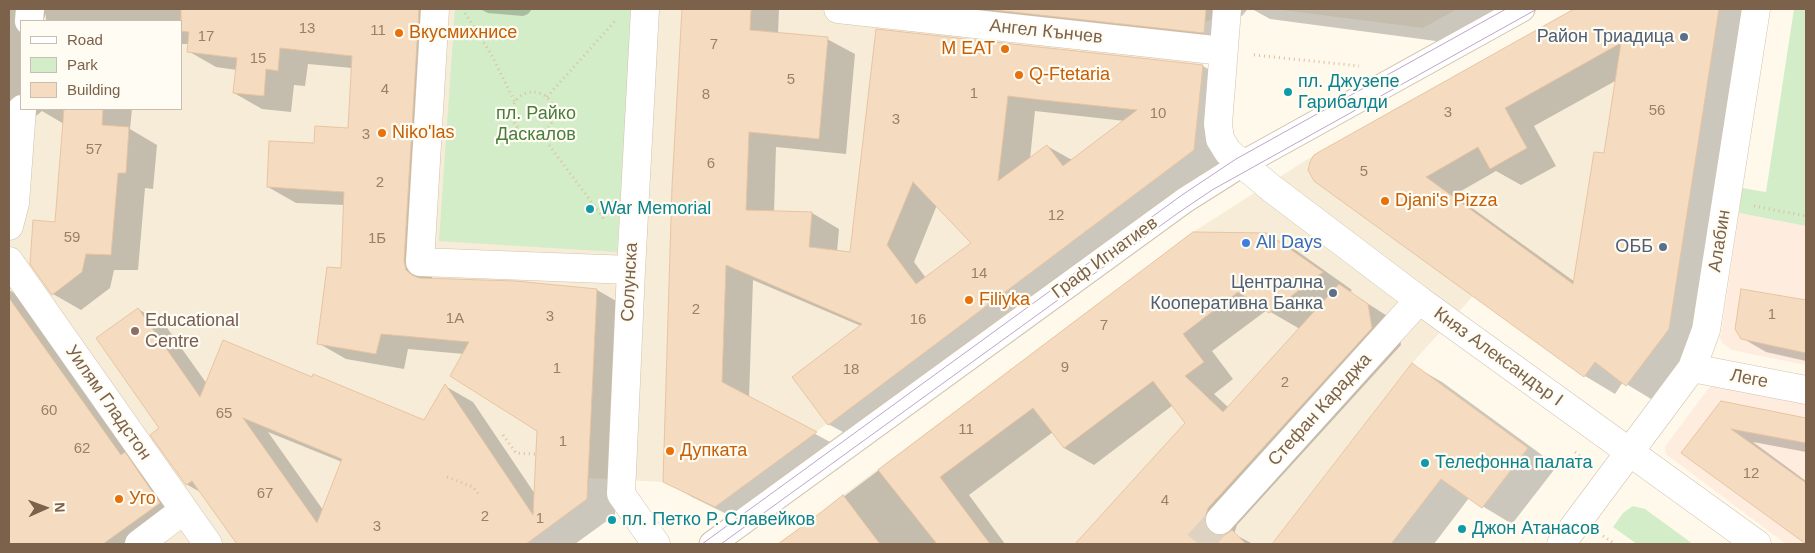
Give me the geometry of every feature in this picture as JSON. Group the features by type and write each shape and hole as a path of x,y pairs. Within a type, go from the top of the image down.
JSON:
{"street":[{"path":"434,9 420,262 631,270"},
{"name":"Ангел Кънчев","path":"838,9 1223,51"},
{"name":"Княз Александър I","path":"1227,9 1218,124 1220,139 1228,152 1419,300 1757,544"},
{"name":"Граф Игнатиев","path":"712,544 1185,200 1242,164 1522,9"},
{"name":"Алабин","path":"1560,544 1692,368 1706,330 1756,9"},
{"name":"Солунска","path":"633,12 631,270 621,494 656,544"},
{"path":"9,226 15,203 22,110"},
{"name":"Уилям Гладстон","path":"9,262 208,544"},
{"name":"Стефан Караджа","path":"1220,520 1419,300"},
{"name":"Леге","path":"1692,368 1806,390"},
{"path":"138,544 184,510"}],"path":[{"path":"463,9 492,56 515,102 513,116 519,129 532,134 540,133 550,126 553,121 554,108 548,97 543,94 530,92 524,94 515,102"},
{"path":"548,97 633,12"},
{"path":"1223,51 1366,66"},
{"path":"540,133 606,222"},
{"path":"1726,202 1806,216"},
{"path":"503,435 516,453 536,454"},
{"path":"447,478 473,487 480,496"},
{"path":"1599,533 1615,544"}],"shaded area":[{"path":"9,9 1239,9 1205,22 1202,49 1204,57 1194,150 715,507 663,482 589,478 587,499 526,544 9,544"},
{"path":"1274,9 1457,9 1423,28"},
{"path":"1574,9 1719,9 1669,329 1626,386 1595,362 1584,377 1473,296 1412,363 1272,544 778,544 1193,232 1319,152"},
{"path":"1739,213 1806,226 1806,365 1732,350 1723,344 1720,338"},
{"path":"1711,385 1806,397 1806,544 1786,544 1666,454 1665,447"}],"green space":[{"name":"пл. Райко Даскалов","path":"455,9 633,9 617,252 439,241"},
{"path":"1794,9 1806,9 1806,226 1739,213 1742,188 1766,192"},
{"path":"1633,506 1645,509 1693,544 1637,544 1613,527 1623,513"}],"building":[{"path":"181,9 419,9 404,261 406,270 419,278 515,281 597,289 587,499 526,544 237,544 192,481 186,485 150,435 159,428 96,338 138,308 200,397 223,340 312,377 313,374 424,420 445,384 533,515 537,431 450,376 469,342 381,334 376,354 317,344 327,267 341,268 344,192 267,187 269,141 314,143 315,126 348,128 352,56 280,48 278,71 266,69 264,96 233,93 237,58 187,52 189,32 182,31","holes":["243,418 342,459 317,523"]},
{"path":"682,9 751,9 750,30 828,37 819,139 749,132 746,210 812,212 809,247 850,252 876,29 1203,65 1194,150 828,425 792,377 862,324 726,265 722,382 817,432 715,507 663,482 672,187","holes":["1008,96 1042,100 1137,110 1063,166 1047,145 998,181","913,182 971,243 916,284 887,245"]},
{"path":"994,9 1206,9 1204,33"},
{"path":"1574,9 1719,9 1669,329 1626,386 1595,362 1584,377 1314,181 1308,170 1314,155","holes":["1621,43 1604,153 1594,152 1573,284 1426,177 1478,147 1490,169 1527,148 1505,108"]},
{"path":"64,110 103,110 102,125 129,127 126,173 118,173 111,255 86,254 82,272 52,295 30,264 33,220 55,222"},
{"path":"1193,232 1267,233 1323,272 1269,313 1238,292 1183,334 1204,362 1185,376 1223,412 1339,284 1368,304 1372,328 1208,508 1205,524 1209,531 1217,535 1225,535 1232,530 1246,544 1075,544 1185,423 1153,381 1064,448 1033,408 940,477 990,544 937,544 878,470"},
{"path":"1741,289 1806,300 1806,353 1741,339 1735,329"},
{"path":"9,298 121,455 125,452 160,503 103,544 9,544"},
{"name":"Телефонна палата","path":"1412,363 1528,448 1482,508 1441,479 1391,544 1272,544"},
{"path":"1721,401 1806,418 1806,443 1731,429 1806,483 1806,544 1681,453"},
{"path":"843,495 880,544 778,544 815,517"}],"tunnel":[{"path":"1198,544 1220,520"}],"tram line":[{"path":"702,544 1182,195 1236,159 1506,9"},
{"path":"721,544 1212,190 1537,9"}],"place":[{"name":"Вкусмихнисе","path":"399,33"},
{"name":"Район Триадица","path":"1684,37"},
{"name":"M EAT","path":"1005,49"},
{"name":"Q-Ftetaria","path":"1019,75"},
{"name":"пл. Джузепе Гарибалди","path":"1288,92"},
{"name":"Niko'las","path":"382,133"},
{"name":"Djani's Pizza","path":"1385,201"},
{"name":"War Memorial","path":"590,209"},
{"name":"All Days","path":"1246,243"},
{"name":"ОББ","path":"1663,247"},
{"name":"Централна Кооперативна Банка","path":"1333,293"},
{"name":"Filiyka","path":"969,300"},
{"name":"Educational Centre","path":"135,331"},
{"name":"Дупката","path":"670,451"},
{"name":"Телефонна палата","path":"1425,463"},
{"name":"Уго","path":"119,499"},
{"name":"пл. Петко Р. Славейков","path":"612,520"},
{"name":"Джон Атанасов","path":"1462,529"}]}
